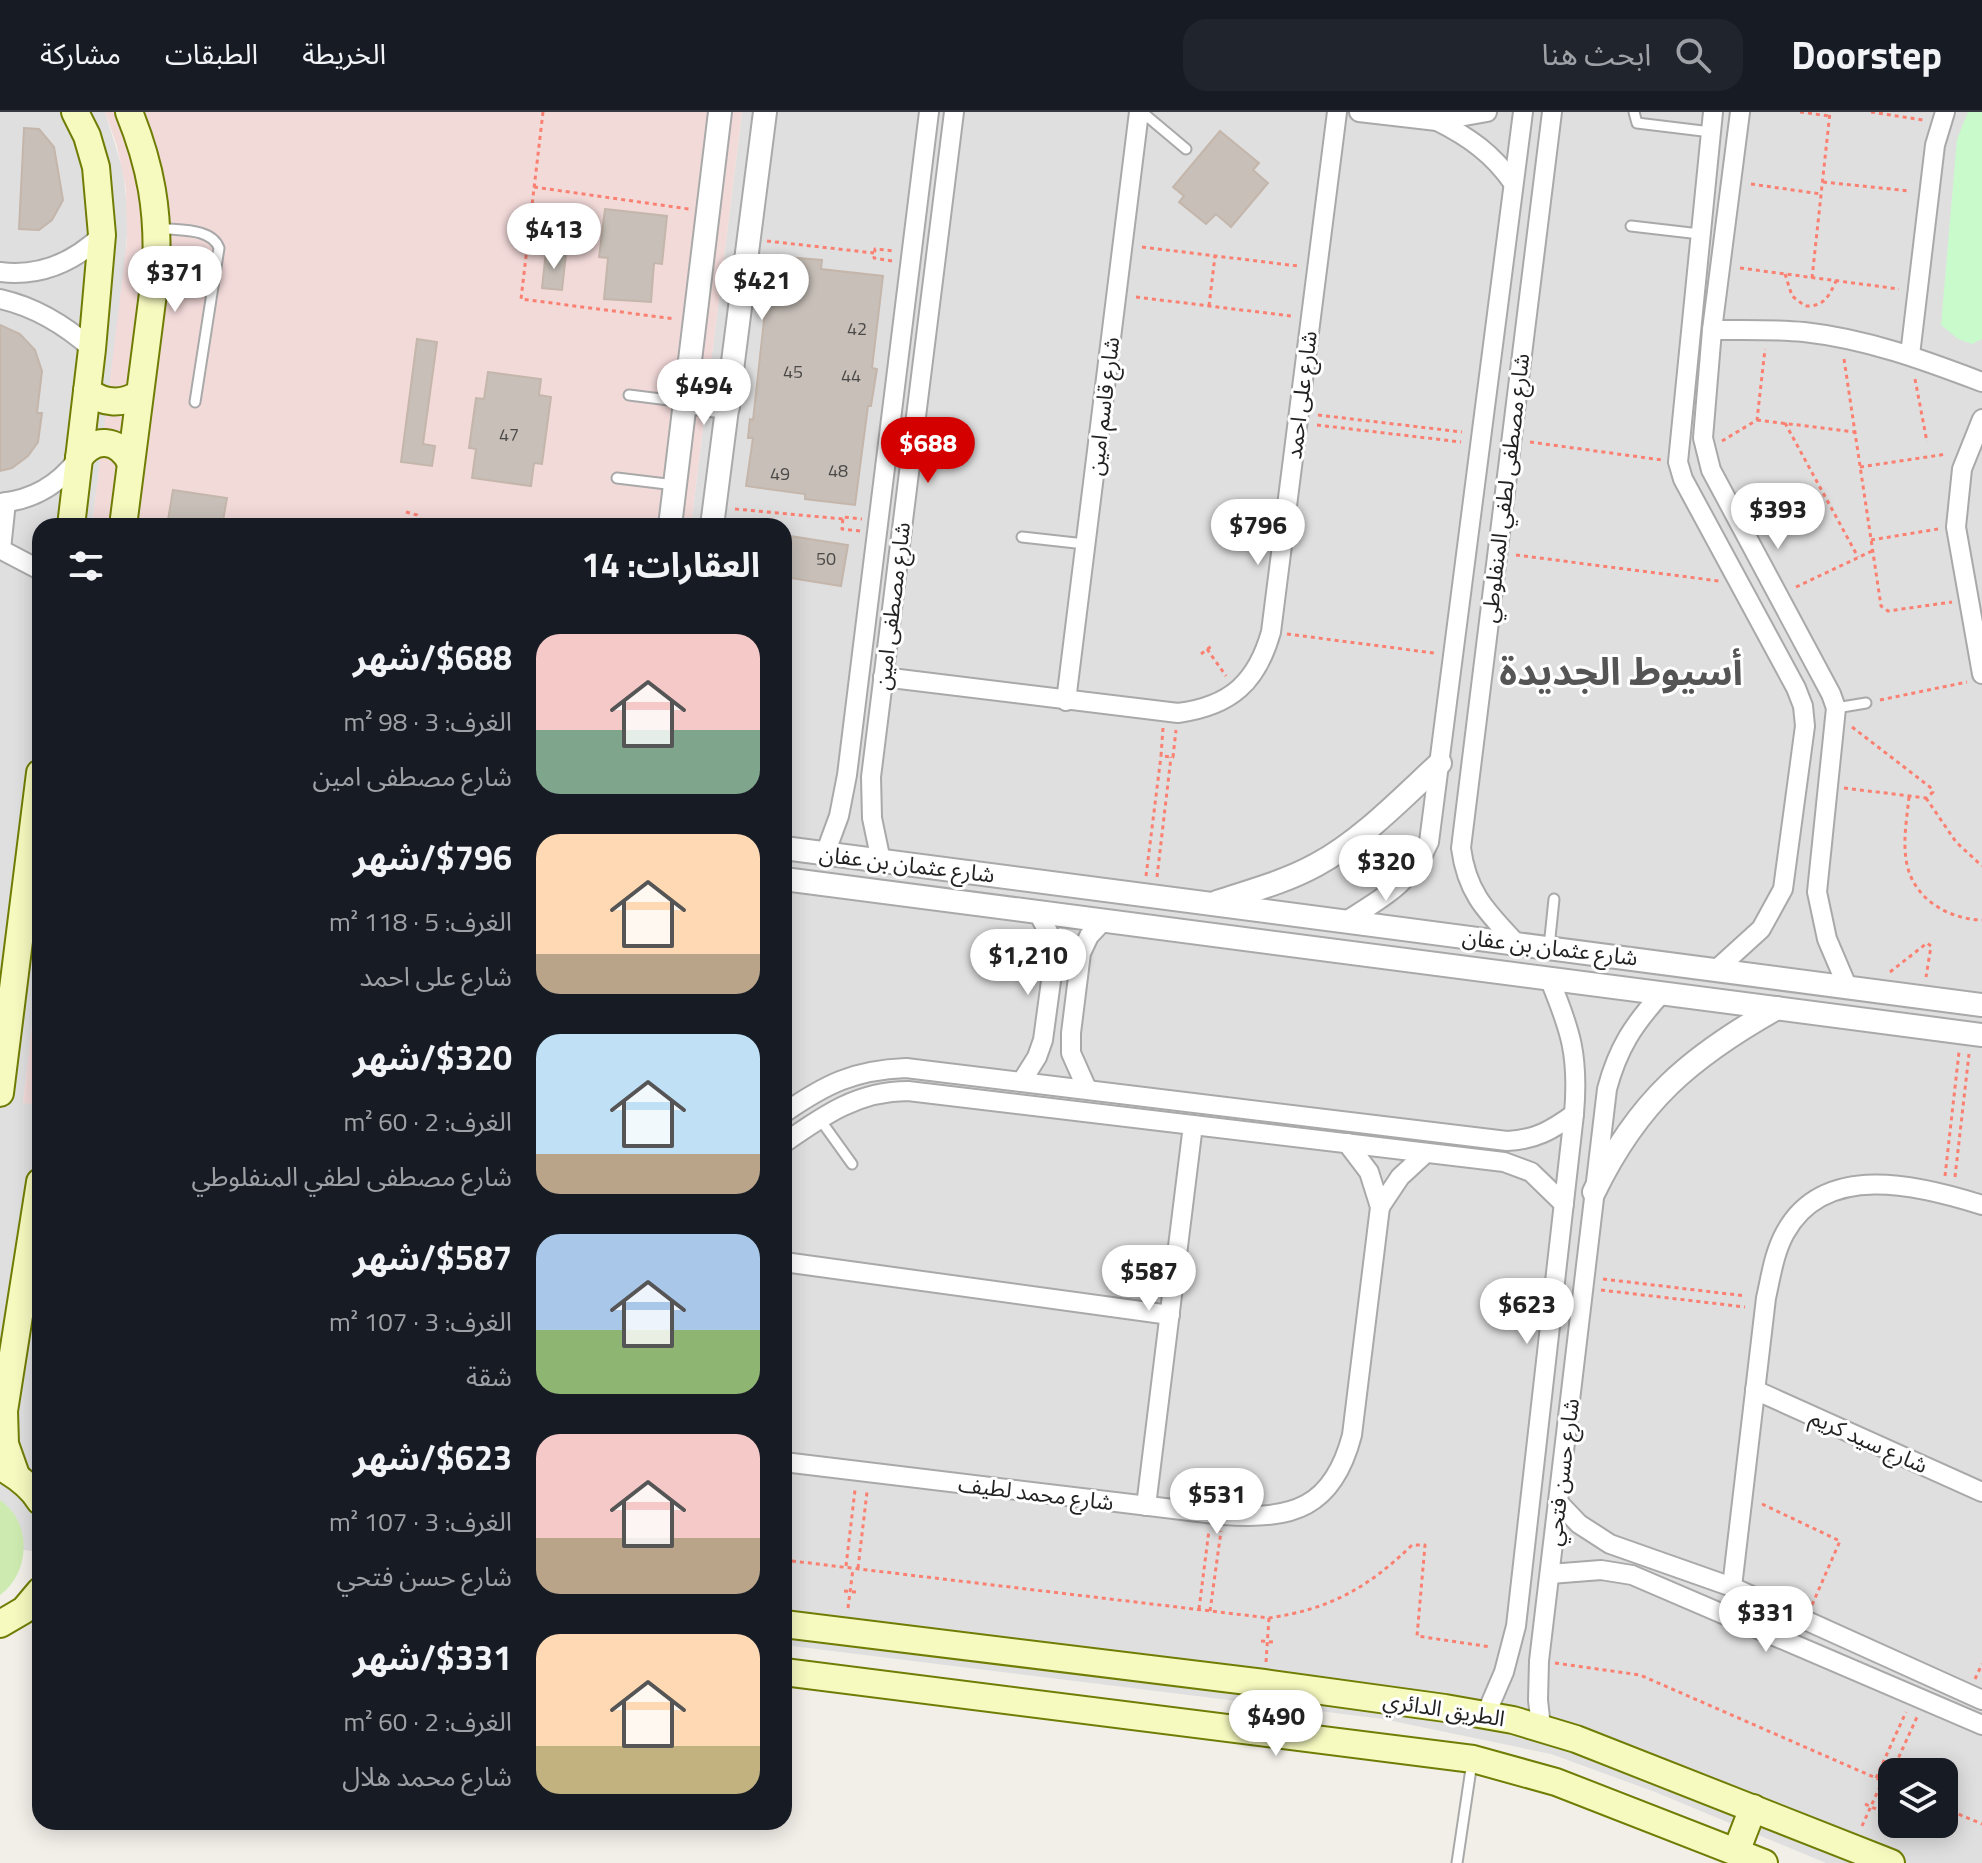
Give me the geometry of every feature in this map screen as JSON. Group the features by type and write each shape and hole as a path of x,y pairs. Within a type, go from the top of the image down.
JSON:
{"main road":[{"path":"72,518 102,235 96,167 87,136 75,112"},
{"path":"124,518 156,270 158,228 145,156 129,112"},
{"path":"87,391 101,400 117,402 139,394"},
{"path":"79,458 85,449 105,442 116,445 130,461"},
{"path":"0,1093 32,837"},
{"path":"32,1247 4,1385 8,1471 32,1490"},
{"path":"0,1624 32,1601"},
{"name":"الطريق الدائري","path":"792,1625 1264,1683 1486,1714 1541,1727 1588,1743 1891,1863"},
{"name":"الطريق الدائري","path":"792,1673 1473,1759 1556,1782 1764,1863"},
{"path":"1736,1852 1753,1808"}],"street":[{"path":"671,518 720,112"},
{"path":"714,516 765,112"},
{"name":"شارع مصطفى امين","path":"825,854 844,795 929,112"},
{"name":"شارع مصطفى امين","path":"881,861 870,798 954,112"},
{"name":"شارع قاسم امين","path":"1066,701 1141,112"},
{"name":"شارع على احمد","path":"883,677 1171,713 1209,707 1237,692 1259,664 1271,632 1337,112"},
{"path":"1359,112 1437,121 1487,112"},
{"name":"شارع مصطفى لطفي المنفلوطي","path":"1346,921 1399,886 1422,859 1431,833 1523,112"},
{"name":"شارع مصطفى لطفي المنفلوطي","path":"1516,943 1479,902 1469,886 1461,848 1552,112"},
{"path":"1713,112 1678,462 1683,479 1801,697 1805,726 1783,889 1761,929 1717,969"},
{"path":"1740,112 1712,330 1704,450 1711,470 1836,712 1817,892 1827,939 1858,988 1844,1017"},
{"path":"1910,355 1935,145 1943,117"},
{"path":"1437,121 1474,142 1515,174 1545,168"},
{"path":"92,349 52,318 5,300 7,273 39,271 62,264 102,235"},
{"path":"1712,330 1767,330 1841,338 1910,355 1982,382"},
{"path":"1688,347 1710,350"},
{"path":"685,402 728,407"},
{"path":"1975,678 1968,599 1956,527 1958,488 1968,451 1982,419"},
{"path":"32,566 0,549 3,503 45,489 63,478 79,458"},
{"path":"1212,904 1292,876 1337,852 1440,763"},
{"name":"شارع عثمان بن عفان","path":"792,849 1982,1005"},
{"name":"شارع عثمان بن عفان","path":"792,880 1972,1034"},
{"path":"1022,1081 1037,1057 1043,1040 1054,959 1053,941 1037,911"},
{"path":"1087,1089 1071,1053 1071,1033 1081,953 1089,936 1104,920"},
{"path":"1455,966 1459,936"},
{"name":"شارع حسن فتحي","path":"1486,1714 1511,1650 1574,1114 1576,1054 1549,978"},
{"name":"شارع حسن فتحي","path":"1541,1727 1539,1661 1607,1089 1613,1065 1636,1021 1662,993"},
{"path":"1594,1192 1612,1155 1663,1089 1693,1061 1726,1037 1777,1008"},
{"path":"792,1108 830,1083 853,1074 906,1068 1507,1141 1548,1133 1574,1114"},
{"path":"878,1069 879,1092"},
{"path":"792,1137 848,1102 879,1092 908,1091 1518,1165 1531,1172 1564,1204"},
{"path":"1146,1506 1193,1125"},
{"name":"شارع محمد لطيف","path":"792,1463 1217,1515 1256,1518 1284,1514 1309,1503 1330,1485 1345,1462 1352,1435 1380,1207 1369,1172 1347,1143"},
{"name":"شارع محمد لطيف","path":"1380,1207 1400,1177 1426,1153"},
{"path":"1732,1587 1765,1304 1775,1257 1785,1232 1802,1210 1825,1194 1851,1185 1882,1183 1948,1195 1982,1205"},
{"path":"792,1263 1170,1315"},
{"name":"شارع سيد كريم","path":"1755,1390 1982,1492"},
{"path":"1558,1502 1579,1524 1610,1544 1732,1587 1982,1700"},
{"path":"1550,1574 1601,1570 1632,1575 1982,1725"}],"lane":[{"path":"1141,112 1186,149"},
{"path":"1634,112 1637,123 1711,132"},
{"path":"1631,226 1700,234"},
{"path":"158,228 206,234 214,239 219,248 195,402"},
{"path":"629,395 685,402"},
{"path":"617,478 675,485"},
{"path":"1022,537 1085,544"},
{"path":"1836,712 1866,703"},
{"path":"1549,947 1554,899"},
{"path":"819,1118 852,1164"},
{"path":"1457,1863 1473,1759"}],"path":[{"path":"543,112 521,299 695,321"},
{"path":"1800,112 1830,114 1812,278"},
{"path":"1871,112 1943,117"},
{"path":"1731,182 1821,194"},
{"path":"1823,182 1929,192"},
{"path":"534,187 709,212"},
{"path":"749,239 874,253"},
{"path":"1123,244 1317,268"},
{"path":"875,249 910,258 875,259 874,253 875,249"},
{"path":"1209,306 1215,256"},
{"path":"1720,266 1918,291"},
{"path":"1785,274 1792,296 1805,306 1822,304 1837,281"},
{"path":"1116,295 1311,319"},
{"path":"1757,420 1767,330"},
{"path":"1841,338 1881,606 1885,610 1968,599"},
{"path":"1910,355 1927,442"},
{"path":"1298,418 1481,439"},
{"path":"1298,418 1481,439"},
{"path":"1704,450 1757,420 1855,432"},
{"path":"1785,423 1858,557"},
{"path":"1511,439 1678,462"},
{"path":"1860,467 1968,451"},
{"path":"406,512 419,518"},
{"path":"714,516 795,513 877,527"},
{"path":"843,519 842,529 877,527"},
{"path":"1871,540 1956,527"},
{"path":"1778,596 1872,551"},
{"path":"1497,553 1740,584"},
{"path":"1271,632 1454,656"},
{"path":"1201,654 1213,645"},
{"path":"1207,649 1237,692"},
{"path":"1866,703 1975,678"},
{"path":"1828,786 1926,798 1933,792 1836,712"},
{"path":"1149,896 1161,756 1171,713"},
{"path":"1149,896 1171,757 1171,713"},
{"path":"1161,756 1171,757"},
{"path":"1909,797 1905,851 1914,882 1927,900 1945,913 1966,920 1982,920"},
{"path":"1926,798 1956,842 1982,866"},
{"path":"1858,988 1927,943 1931,946 1923,996"},
{"path":"1948,1195 1972,1034"},
{"path":"1948,1195 1972,1034"},
{"path":"1584,1283 1765,1304"},
{"path":"1584,1283 1765,1304"},
{"path":"845,1568 863,1471"},
{"path":"845,1632 855,1569 863,1471"},
{"path":"1743,1496 1840,1541 1806,1619"},
{"path":"1199,1611 1217,1515"},
{"path":"1210,1612 1217,1515"},
{"path":"792,1561 1269,1618 1302,1613 1334,1603 1389,1567 1412,1545 1425,1545 1417,1636 1511,1650"},
{"path":"844,1591 856,1592"},
{"path":"1264,1683 1270,1642 1269,1618"},
{"path":"1261,1641 1270,1642"},
{"path":"1539,1661 1634,1672 1876,1778 1919,1697"},
{"path":"1897,1758 1919,1697"},
{"path":"1852,1847 1878,1799"},
{"path":"1865,1804 1873,1808"},
{"path":"1958,1814 1982,1824"}],"shaded area":[{"path":"0,112 105,112 123,171 128,215 125,267 93,518 32,518 32,1026 23,1102 32,1104 32,1551 0,1547"},
{"path":"105,112 742,112 692,518 93,518 127,241 126,189 117,146"},
{"path":"742,112 1982,112 1982,1863 1826,1863 1655,1792 1551,1754 1383,1719 792,1646 792,518 692,518"},
{"path":"32,1026 32,1104 23,1103"}],"green space":[{"path":"1968,112 1982,112 1982,339 1972,344 1958,339 1941,325 1957,139"},
{"path":"0,1500 18,1521 24,1547 18,1574 0,1595"}],"building":[{"path":"24,128 39,129 54,147 63,200 52,220 39,230 19,229"},
{"path":"1220,131 1259,163 1253,170 1268,183 1231,227 1216,214 1206,224 1179,202 1184,196 1173,187"},
{"path":"605,209 667,216 662,264 654,263 651,302 604,299 608,258 599,257"},
{"path":"546,251 566,254 562,290 542,288"},
{"path":"773,256 822,260 821,269 883,276 872,368 877,369 871,406 868,406 855,505 805,499 805,494 746,486 753,438 748,438 750,419 753,420 766,302 770,303"},
{"path":"0,325 20,334 35,350 42,371 37,413 42,413 38,442 28,456 12,468 0,471"},
{"path":"417,339 437,342 423,444 435,446 432,466 401,462"},
{"path":"488,372 541,379 539,395 551,397 542,464 534,463 531,486 472,478 476,449 469,448 476,398 484,399"},
{"path":"173,490 227,498 223,518 168,518"},
{"path":"792,536 848,545 841,586 792,578"}],"district":[{"name":"أسيوط الجديدة","path":"1621,671"}]}
